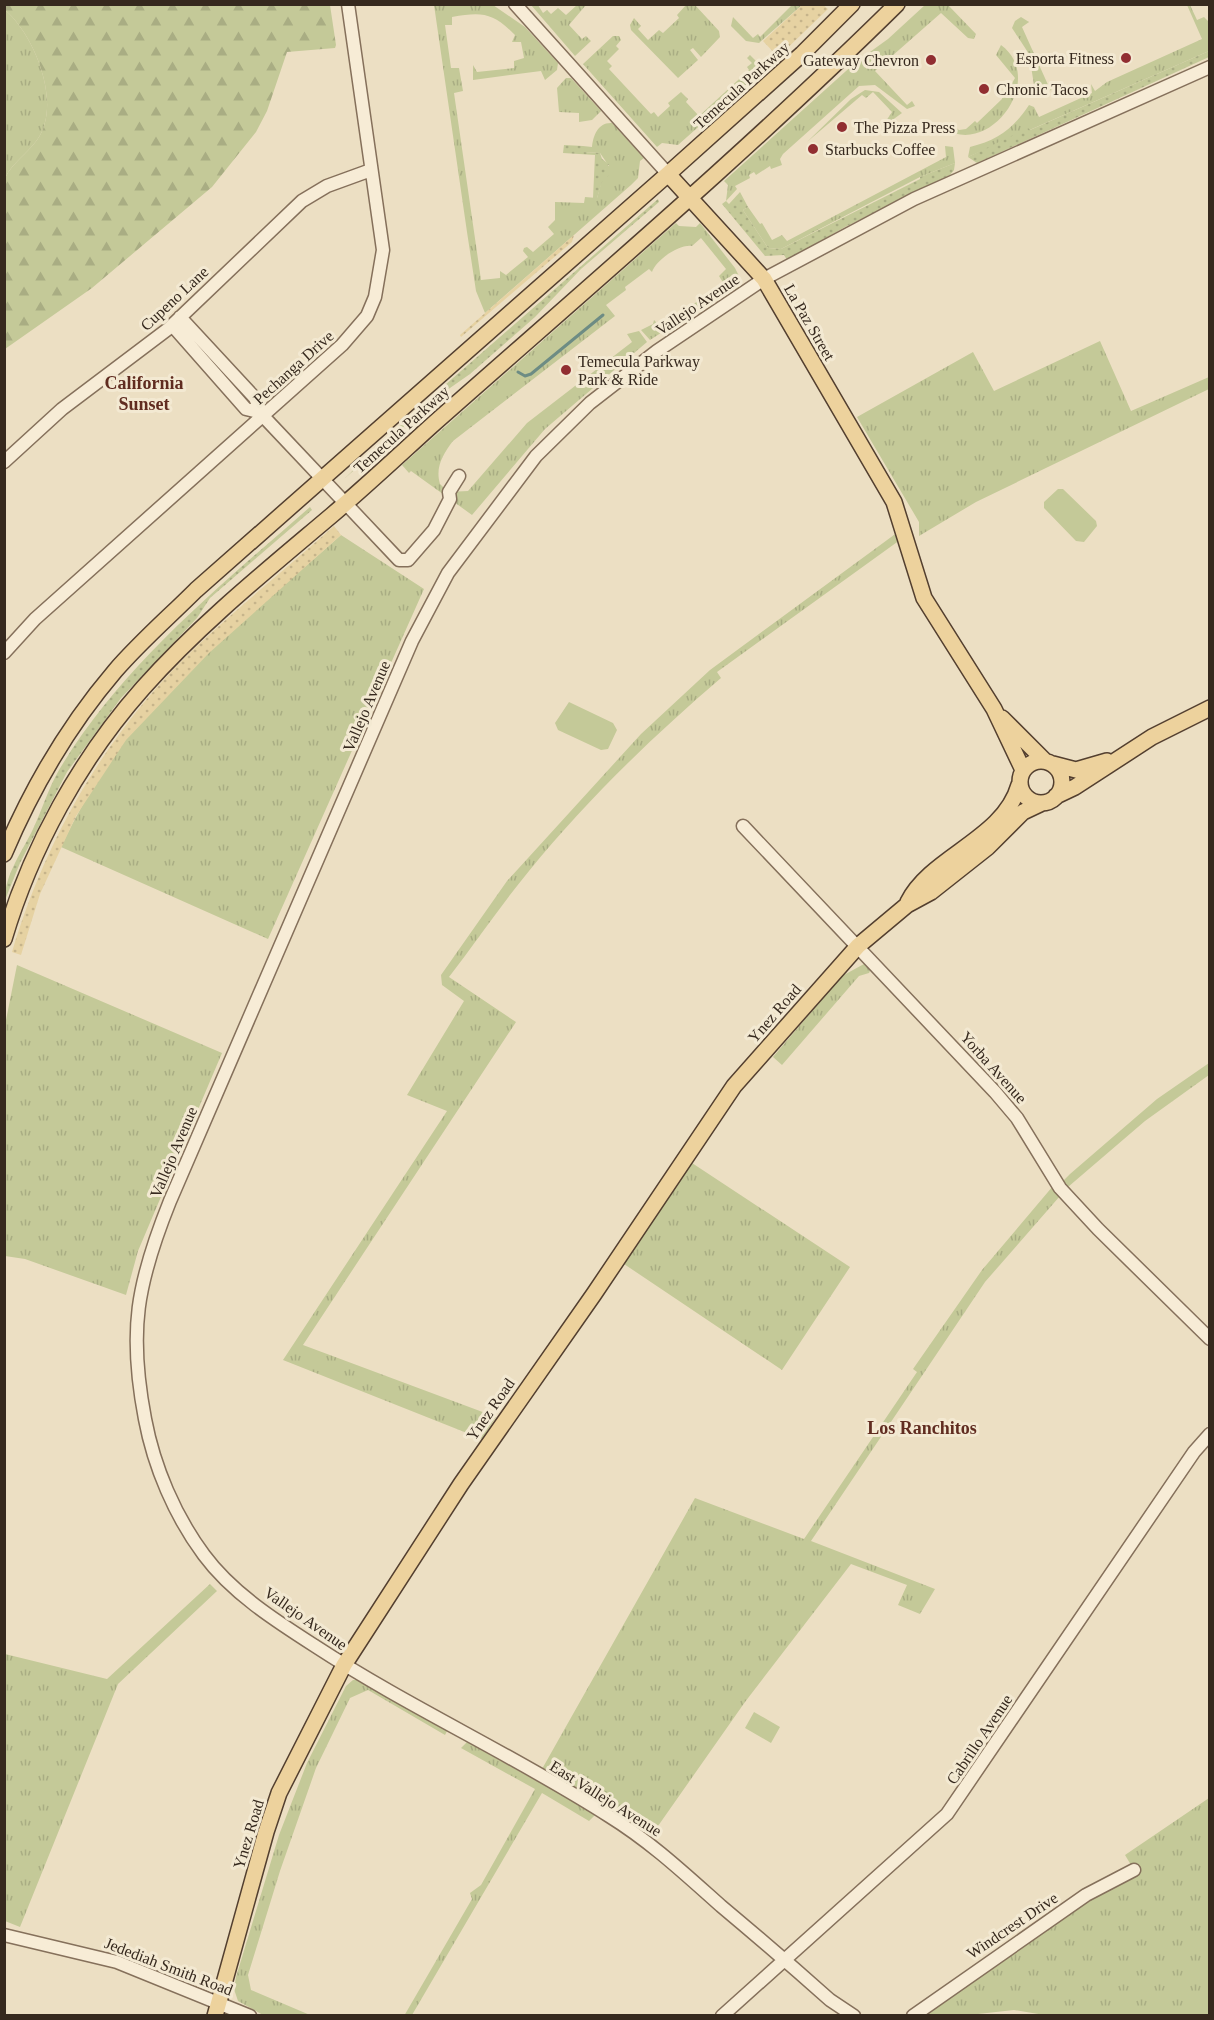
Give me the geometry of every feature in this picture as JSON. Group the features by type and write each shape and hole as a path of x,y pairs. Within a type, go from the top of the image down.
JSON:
{"main road":[{"name":"Temecula Parkway","path":"4,854 33,790 58,748 115,671 196,590 668,174 802,54 852,4"},
{"name":"Temecula Parkway","path":"4,939 32,865 66,796 121,715 197,634 820,80 897,4"},
{"name":"La Paz Street","path":"668,174 764,279 894,502 924,598 994,709 1021,777"},
{"path":"1116,758 1076,770 1049,762 1032,762 1021,777 1025,796 1042,803 1098,773 1116,758 1209,708"},
{"name":"La Paz Street","path":"994,709 1049,762"},
{"path":"1049,762 1061,777 1061,787 1056,796"},
{"name":"Ynez Road","path":"907,905 921,884 1002,816 1021,777"},
{"name":"Ynez Road","path":"217,2009 279,1793 344,1665 461,1484 594,1294 734,1086 858,946 907,905 931,892 988,847 1023,812 1042,803"}],"street":[{"name":"Pechanga Drive","path":"4,653 35,619 261,414 355,333 375,297 383,250 348,4"},
{"name":"La Paz Street","path":"515,4 668,174"},
{"name":"Vallejo Avenue","path":"344,1665 279,1623 224,1577 204,1555 164,1486 148,1433 138,1383 136,1342 138,1299 148,1255 412,641 448,573 536,456 590,403 657,351 764,279 914,198 1209,68"},
{"name":"Cupeno Lane","path":"4,462 62,409 176,321 302,201 327,186 371,170"},
{"path":"176,321 246,409 261,414 378,538 403,561 416,553 434,530 450,499 448,492 459,476"},
{"name":"Yorba Avenue","path":"743,826 1017,1118 1060,1188 1209,1339"},
{"name":"Cabrillo Avenue","path":"723,2016 947,1814 1194,1452 1209,1434"},
{"name":"East Vallejo Avenue","path":"344,1665 608,1815 664,1855 830,2000 854,2016"},
{"name":"Windcrest Drive","path":"913,2016 1086,1895 1134,1870"},
{"name":"Jedediah Smith Road","path":"4,1935 117,1962 217,2009 250,2016"}],"green space":[{"path":"5,4 330,5 336,45 335,48 287,52 267,111 256,132 212,187 92,288 5,349 5,178 37,140 44,125 47,108 42,70 35,52 16,21 5,10"},
{"path":"434,5 493,5 525,27 558,63 557,70 545,80 541,71 473,80 473,65 477,72 514,68 514,61 524,58 521,42 512,42 515,35 500,22 486,15 471,14 452,17 452,25 445,25 451,68 459,68 463,91 454,93 481,280 500,278 500,271 506,275 528,257 523,251 524,248 527,247 533,252 554,234 548,227 555,220 555,202 584,203 585,197 597,198 606,166 609,166 600,153 583,152 583,146 592,147 595,134 600,127 612,123 644,158 640,161 638,178 631,185 485,313 476,291"},
{"path":"531,5 538,5 543,13 547,10 551,14 558,8 566,15 577,5 586,5 569,25 582,39 586,36 591,41 575,56"},
{"path":"686,5 695,5 719,31 720,37 701,57 693,48 690,50 698,60 678,78 631,30 630,25 634,18 641,26 638,29 648,40 659,30 663,33 679,18 677,15"},
{"path":"792,5 802,5 759,43 746,41 731,26 733,17 753,38 758,34 760,37"},
{"path":"925,5 948,5 976,34 974,39 968,38 941,13 875,71 907,105 912,101 915,106 907,109 875,85 859,86 783,154 780,159 782,165 771,169 770,166 756,175 754,172 749,175 750,178 735,186 737,189 726,201 728,185 724,181 856,62 888,39"},
{"path":"1187,5 1190,5 1197,20 1204,17 1209,22 1209,51 968,157 970,147 997,137 1017,121 1029,105 1034,107 1039,117 1092,93 1091,84 1095,91 1107,82 1202,39"},
{"path":"5,10 26,35 35,52 42,70 47,108 44,125 37,140 5,178"},
{"path":"1021,17 1029,22 1022,27 1049,87 1056,85 1058,87 1044,93 1035,91 1029,54 1012,28 1015,21"},
{"path":"613,36 619,36 621,40 616,46 619,49 607,61 612,66 609,69 651,114 654,112 658,117 670,106 668,103 681,92 688,99 686,102 699,116 749,70 747,67 752,63 747,58 750,55 760,65 774,53 777,57 678,145 662,143 657,147 583,64"},
{"path":"1001,45 1014,60 1018,76 1015,94 1007,110 995,124 979,132 962,135 945,129 950,123 959,130 966,129 975,121 977,123 1002,99 1003,95 1007,98 1011,94 1008,90 1015,78 996,55"},
{"path":"1209,51 1209,57 977,163 968,157 1028,128 1030,130"},
{"path":"566,78 571,78 601,111 592,120 579,122 579,113 559,112 557,88"},
{"path":"865,90 879,92 902,113 891,121 889,119 886,121 892,112 873,92 866,98 862,95 807,142 851,99"},
{"path":"564,145 583,146 583,152 600,153 602,159 609,164 605,170 611,173 602,182 597,198 593,198 595,155 563,153"},
{"path":"945,146 953,147 955,163 920,177 781,249 768,248 743,210 748,207 760,224 762,223 772,240 782,235 787,241 946,157"},
{"path":"955,163 950,175 845,227 787,260 784,255 765,256 722,204 726,201 729,204 740,192 748,207 743,210 768,248 781,249 920,177"},
{"path":"658,199 659,202 581,269 535,317 470,374 440,395 344,479 422,405"},
{"path":"676,223 679,226 696,227 700,223 735,268 742,282 737,291 732,287 650,340 641,330 653,324 654,320 660,326 724,284 719,276 726,269 701,238 692,246 669,254 654,267 652,272 649,269 625,287 626,290 606,305 615,316 453,441 446,451 439,466 440,484 448,492 468,491 527,423 632,342 627,334 639,331 647,342 545,429 472,515 411,471 409,473 402,465"},
{"path":"1100,341 1131,411 1209,377 1209,389 976,502 919,536 919,522 857,417 973,352 994,391"},
{"path":"1058,489 1063,489 1096,521 1097,526 1084,542 1076,541 1044,508 1044,502"},
{"path":"310,507 312,510 210,598 197,618 121,698 67,772 20,863 5,900 8,882 15,863 33,829 55,777 84,732 112,696 174,629"},
{"path":"898,532 900,540 717,672 721,678 620,770 551,845 508,897 449,977 516,1022 303,1345 496,1417 482,1439 283,1360 447,1111 407,1095 464,1001 442,985 441,975 507,881 641,734 710,670"},
{"path":"341,535 424,589 268,939 61,847 104,769 125,740 159,701 235,627"},
{"path":"569,702 613,723 617,730 608,749 601,750 558,730 555,723"},
{"path":"864,964 871,969 869,973 859,976 782,1065 773,1057 842,976"},
{"path":"17,965 222,1053 138,1251 126,1295 25,1259 5,1256 4,1030"},
{"path":"1209,1063 1209,1075 1145,1121 1068,1187 1063,1181 1070,1174 1157,1099"},
{"path":"692,1163 850,1267 782,1370 624,1264"},
{"path":"1053,1186 1060,1196 985,1282 811,1541 935,1589 920,1614 898,1605 907,1585 851,1564 745,1702 651,1836 542,1769 695,1498 804,1539 917,1372 913,1369 982,1270"},
{"path":"210,1584 217,1591 118,1684 20,1927 5,1921 5,1654 107,1679"},
{"path":"353,1680 358,1680 448,1729 445,1735 368,1690 350,1698 316,1768 280,1871 248,1975 251,1990 310,2015 263,2015 238,2001 234,1989 236,1977 279,1835 307,1763 346,1686"},
{"path":"754,1712 780,1727 771,1743 745,1728"},
{"path":"467,1742 596,1814 589,1821 542,1793 412,2015 404,2016 472,1899 470,1893 481,1885 535,1789 461,1748"},
{"path":"1209,1798 1209,2015 1050,2016 1014,2010 969,2015 919,2016 1134,1870 1125,1855"}],"sand":[{"path":"802,5 823,5 828,9 778,57 763,41"},
{"path":"574,235 572,242 461,337 460,335"},
{"path":"334,526 341,535 209,653 126,740 76,816 40,894 21,955 12,952 43,867 63,826 84,786 136,712 198,645"}],"waterway":[{"path":"518,372 525,376 531,374 603,315"}],"place":[{"name":"Esporta Fitness","path":"1126,58"},
{"name":"Gateway Chevron","path":"931,60"},
{"name":"Chronic Tacos","path":"984,89"},
{"name":"The Pizza Press","path":"842,127"},
{"name":"Starbucks Coffee","path":"813,149"},
{"name":"Temecula Parkway Park & Ride","path":"566,370"}],"district":[{"name":"California Sunset","path":"144,394"},
{"name":"Los Ranchitos","path":"922,1428"}]}
